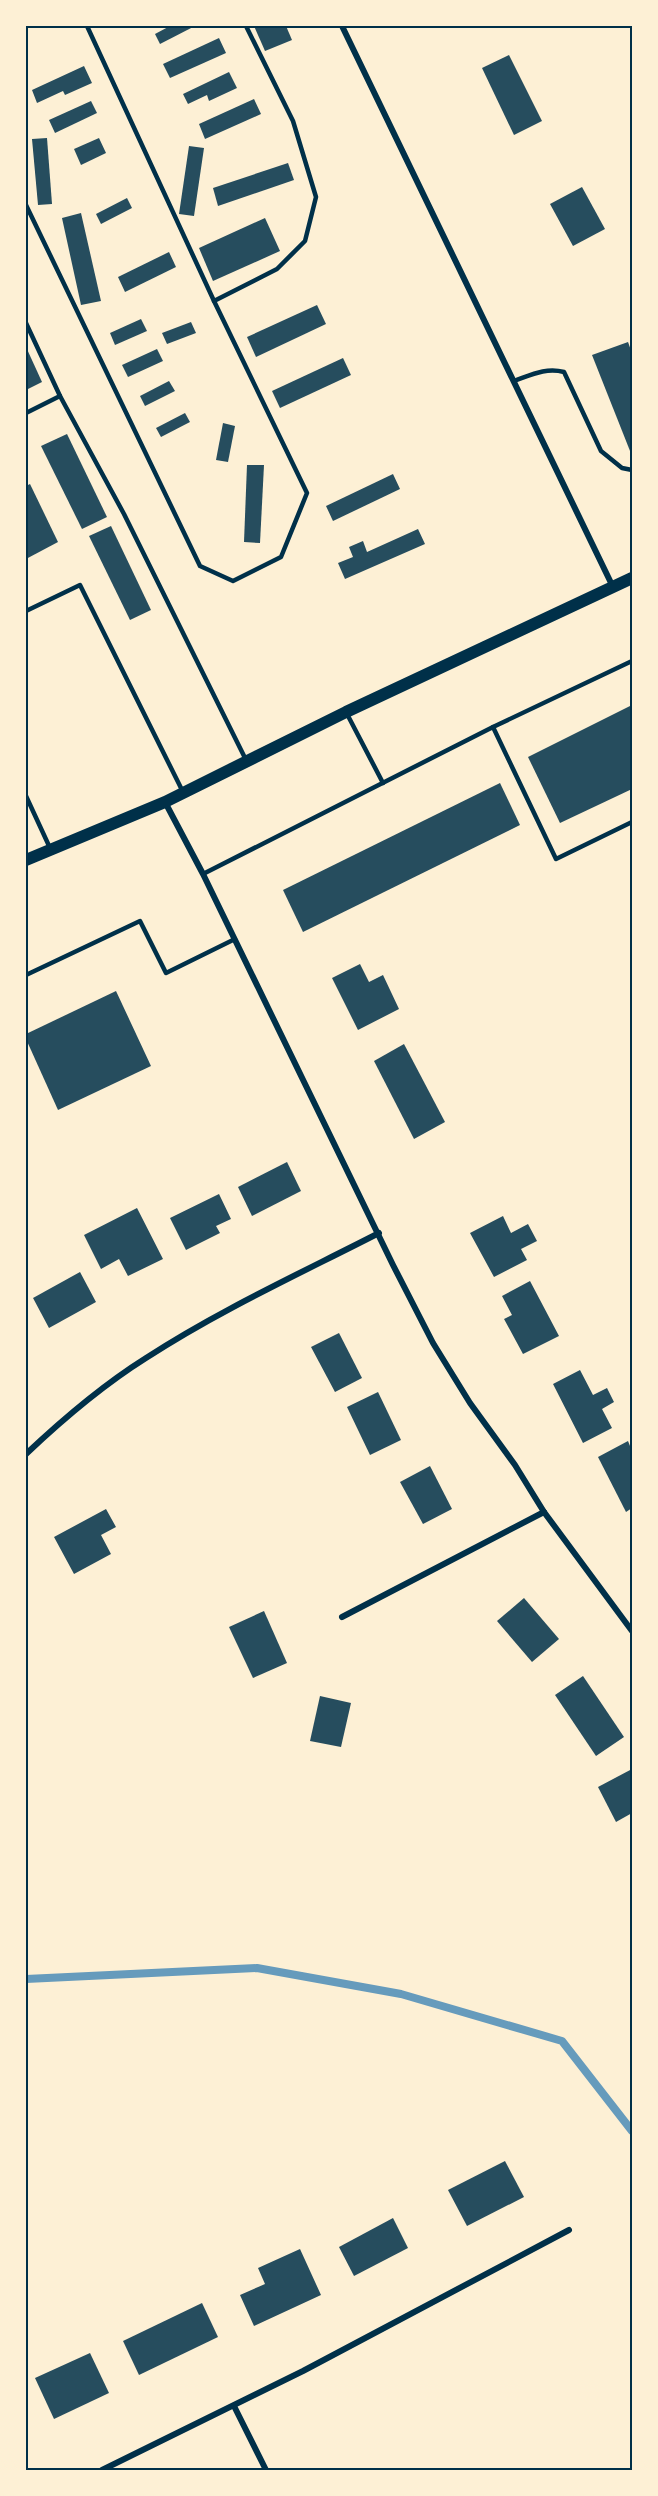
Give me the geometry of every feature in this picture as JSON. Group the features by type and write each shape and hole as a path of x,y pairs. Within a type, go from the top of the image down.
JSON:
{"main road":[{"path":"26,860 165,802 248,763 346,712 633,578"}],"street":[{"path":"342,26 613,588"},
{"path":"165,802 236,939 433,1343 470,1403 515,1465 544,1512 633,1631"},
{"path":"26,1454 96,1394 145,1359 196,1327 379,1233"},
{"path":"342,1617 544,1512"},
{"path":"102,2470 234,2406 569,2230"},
{"path":"234,2406 266,2470"}],"lane":[{"path":"26,205 200,566 232,581 281,557 307,493 214,301 87,26"},
{"path":"214,301 277,269 305,241 316,197 293,121 246,26"},
{"path":"26,323 60,396 124,514 248,763"},
{"path":"514,381 542,371 554,369 564,372 602,451 622,468 633,470"},
{"path":"26,412 60,396"},
{"path":"26,611 80,585 184,793"},
{"path":"203,874 493,727 633,661"},
{"path":"346,712 383,783"},
{"path":"493,727 556,859 633,822"},
{"path":"26,796 52,851"},
{"path":"26,975 140,921 166,973 236,939"}],"building":[{"path":"170,26 195,26 160,44 155,34"},
{"path":"254,26 286,26 292,40 265,51"},
{"path":"219,38 226,53 170,78 163,64"},
{"path":"509,55 542,121 514,135 482,68"},
{"path":"84,66 92,83 65,95 63,91 37,103 32,90"},
{"path":"229,72 237,88 209,101 207,95 188,104 183,94"},
{"path":"254,99 261,114 205,139 199,124"},
{"path":"91,101 97,113 55,133 49,120"},
{"path":"47,138 52,204 38,205 32,139"},
{"path":"99,138 106,153 81,165 74,149"},
{"path":"189,146 204,148 194,216 179,214"},
{"path":"288,163 294,180 218,206 213,188"},
{"path":"582,187 605,229 573,246 550,204"},
{"path":"127,198 132,208 101,224 96,214"},
{"path":"81,213 101,301 81,305 62,218"},
{"path":"265,218 280,251 213,281 199,248"},
{"path":"169,252 176,267 125,292 118,277"},
{"path":"317,305 326,324 256,357 247,337"},
{"path":"141,319 147,331 115,345 110,333"},
{"path":"191,322 196,333 167,344 162,333"},
{"path":"628,342 632,353 632,456 592,355"},
{"path":"26,347 42,382 26,390"},
{"path":"157,349 163,361 128,377 122,365"},
{"path":"343,358 351,375 280,408 272,391"},
{"path":"169,381 175,391 145,406 140,396"},
{"path":"185,413 190,422 161,437 156,428"},
{"path":"223,423 235,426 228,462 216,460"},
{"path":"67,434 107,517 82,529 41,446"},
{"path":"247,465 264,465 260,543 244,542"},
{"path":"393,474 400,489 333,521 326,506"},
{"path":"30,484 58,542 26,559 26,486"},
{"path":"111,526 151,610 130,620 89,536"},
{"path":"418,529 425,544 345,579 338,563 353,557 349,547 363,541 367,552"},
{"path":"632,705 632,789 560,823 528,757"},
{"path":"500,783 520,825 303,932 283,890"},
{"path":"360,964 369,982 383,975 399,1009 358,1030 332,978"},
{"path":"116,991 151,1066 58,1110 26,1039 26,1034"},
{"path":"404,1044 445,1122 414,1139 374,1061"},
{"path":"287,1162 301,1191 252,1216 238,1187"},
{"path":"219,1194 231,1219 216,1226 220,1233 186,1250 170,1218"},
{"path":"137,1208 163,1259 128,1276 119,1259 101,1269 84,1235"},
{"path":"503,1216 511,1233 528,1224 537,1241 521,1249 527,1260 494,1277 470,1233"},
{"path":"80,1272 96,1302 49,1328 33,1298"},
{"path":"530,1281 559,1336 523,1354 504,1319 512,1315 502,1296"},
{"path":"339,1333 362,1378 335,1392 311,1347"},
{"path":"580,1370 593,1395 607,1388 614,1402 602,1409 612,1428 583,1443 553,1384"},
{"path":"378,1392 401,1440 370,1455 347,1407"},
{"path":"628,1441 632,1451 632,1508 626,1512 598,1457"},
{"path":"430,1466 452,1509 423,1524 400,1482"},
{"path":"106,1509 116,1527 101,1535 111,1554 74,1574 54,1537"},
{"path":"524,1598 559,1639 532,1662 497,1621"},
{"path":"264,1611 287,1663 253,1678 229,1627"},
{"path":"583,1676 624,1737 596,1756 555,1695"},
{"path":"320,1696 351,1703 341,1747 310,1741"},
{"path":"632,1769 632,1813 616,1822 598,1787"},
{"path":"505,2161 524,2197 467,2226 448,2190"},
{"path":"393,2218 408,2248 354,2276 339,2247"},
{"path":"300,2249 321,2295 254,2326 240,2295 265,2284 258,2268"},
{"path":"202,2303 218,2337 139,2375 123,2341"},
{"path":"90,2353 109,2393 54,2419 35,2378"}],"waterway":[{"path":"26,1979 257,1968 401,1994 562,2041 632,2131"}]}
